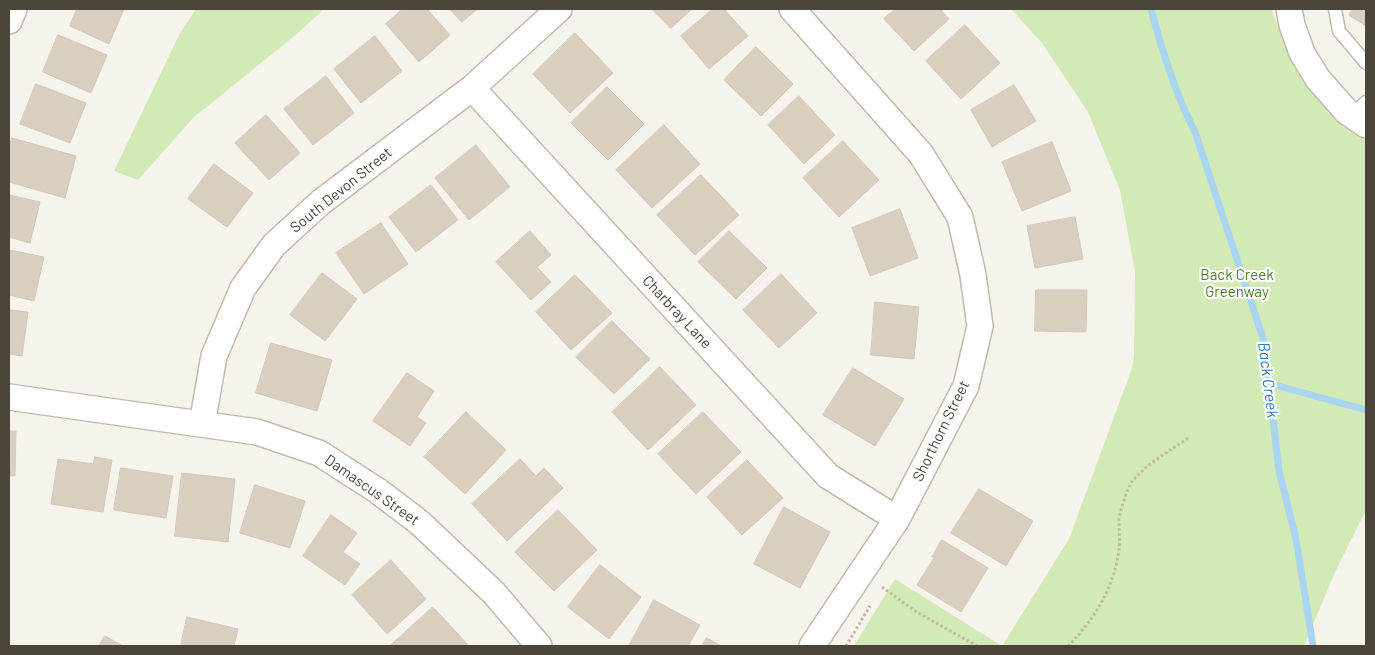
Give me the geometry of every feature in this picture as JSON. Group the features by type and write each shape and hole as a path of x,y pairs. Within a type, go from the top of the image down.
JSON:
{"street":[{"path":"9,21 14,9"},
{"name":"South Devon Street","path":"202,424 214,356 243,288 274,245 322,202 472,88 559,9"},
{"name":"Shorthorn Street","path":"792,9 921,154 960,217 973,275 980,326 966,386 897,519 812,646"},
{"path":"1288,9 1302,53 1318,79 1347,112 1362,114"},
{"name":"Charbray Lane","path":"472,88 828,476 897,519"},
{"name":"Damascus Street","path":"9,396 257,432 319,453 378,491 420,523 494,593 539,646"}],"lane":[{"path":"1335,9 1338,31 1366,63"}],"path":[{"path":"1068,646 1084,630 1096,614 1107,591 1116,566 1119,549 1120,517 1130,484 1141,472 1188,438"},
{"path":"882,587 915,611 977,646"},
{"path":"846,646 870,606"}],"green space":[{"path":"196,9 324,9 298,33 193,118 138,180 114,171 179,35"},
{"name":"Back Creek Greenway","path":"1011,9 1272,9 1274,18 1327,112 1366,136 1366,510 1336,570 1304,646 1002,646 1069,539 1132,368 1134,356 1135,272 1120,190 1088,112 1042,43"},
{"path":"895,579 1002,646 854,646"}],"building":[{"path":"77,9 124,9 109,44 70,26"},
{"path":"403,9 427,9 450,35 419,62 386,24"},
{"path":"450,9 477,9 462,22"},
{"path":"652,9 692,9 671,28"},
{"path":"713,9 724,9 748,36 709,69 681,36"},
{"path":"896,9 940,9 949,19 914,51 884,19"},
{"path":"1353,9 1366,9 1366,26 1349,15"},
{"path":"965,25 1000,63 961,99 926,61"},
{"path":"575,33 613,73 570,113 533,74"},
{"path":"58,35 107,55 91,93 43,72"},
{"path":"375,36 402,71 361,103 334,69"},
{"path":"756,47 793,84 761,116 724,80"},
{"path":"326,76 354,113 313,145 284,109"},
{"path":"36,84 86,103 70,143 20,124"},
{"path":"1014,85 1036,121 992,147 971,110"},
{"path":"607,87 644,124 608,160 571,123"},
{"path":"799,96 835,135 804,164 768,125"},
{"path":"266,115 300,153 269,180 235,143"},
{"path":"664,125 700,164 652,208 616,170"},
{"path":"12,138 76,156 65,198 9,182 9,149"},
{"path":"843,141 879,180 839,217 803,178"},
{"path":"1052,142 1071,191 1022,211 1002,162"},
{"path":"476,145 510,187 469,220 435,178"},
{"path":"214,164 253,193 227,227 188,199"},
{"path":"701,175 739,215 695,255 657,215"},
{"path":"431,185 458,220 416,252 389,217"},
{"path":"9,195 40,202 30,243 9,237"},
{"path":"900,209 918,258 870,276 852,228"},
{"path":"1075,217 1083,259 1035,268 1027,226"},
{"path":"381,223 408,264 364,294 336,253"},
{"path":"530,231 551,255 537,267 551,282 531,300 496,262"},
{"path":"729,231 767,268 736,299 698,262"},
{"path":"9,250 44,257 34,301 9,295"},
{"path":"322,273 357,299 325,341 290,315"},
{"path":"781,274 817,313 779,348 743,310"},
{"path":"575,275 612,313 571,350 536,312"},
{"path":"1036,290 1087,290 1086,332 1035,331"},
{"path":"875,302 919,307 914,359 871,355"},
{"path":"9,310 28,312 22,356 9,354"},
{"path":"612,321 650,359 614,394 576,357"},
{"path":"271,343 332,360 317,411 256,393"},
{"path":"660,367 696,405 648,450 612,412"},
{"path":"853,368 904,399 875,446 823,415"},
{"path":"407,373 434,391 417,417 426,423 410,446 373,421"},
{"path":"466,412 506,450 465,494 424,457"},
{"path":"703,412 741,452 696,494 658,454"},
{"path":"9,431 16,431 15,476 9,476"},
{"path":"95,457 112,460 103,512 51,504 58,459 93,464"},
{"path":"520,459 536,476 544,468 563,488 507,541 472,504"},
{"path":"747,460 783,498 742,535 707,497"},
{"path":"121,468 173,476 166,518 114,510"},
{"path":"182,473 235,479 228,542 175,536"},
{"path":"255,485 305,501 290,548 240,533"},
{"path":"979,489 1033,521 1006,566 951,533"},
{"path":"784,507 830,532 800,588 754,564"},
{"path":"558,510 597,550 554,591 515,552"},
{"path":"331,515 357,533 343,552 360,564 345,585 303,556"},
{"path":"942,540 988,568 961,612 917,585 934,558 932,557"},
{"path":"391,560 426,599 387,634 352,595"},
{"path":"600,565 641,597 609,639 568,607"},
{"path":"654,600 700,625 688,646 629,646"},
{"path":"433,607 469,646 390,646"},
{"path":"187,617 238,629 234,646 181,646"},
{"path":"105,636 123,646 99,646"},
{"path":"707,638 721,646 702,646"}],"waterway":[{"name":"Back Creek","path":"1151,9 1170,72 1195,132 1264,341 1279,471 1296,539 1313,646"},
{"path":"1268,383 1366,410"}]}
